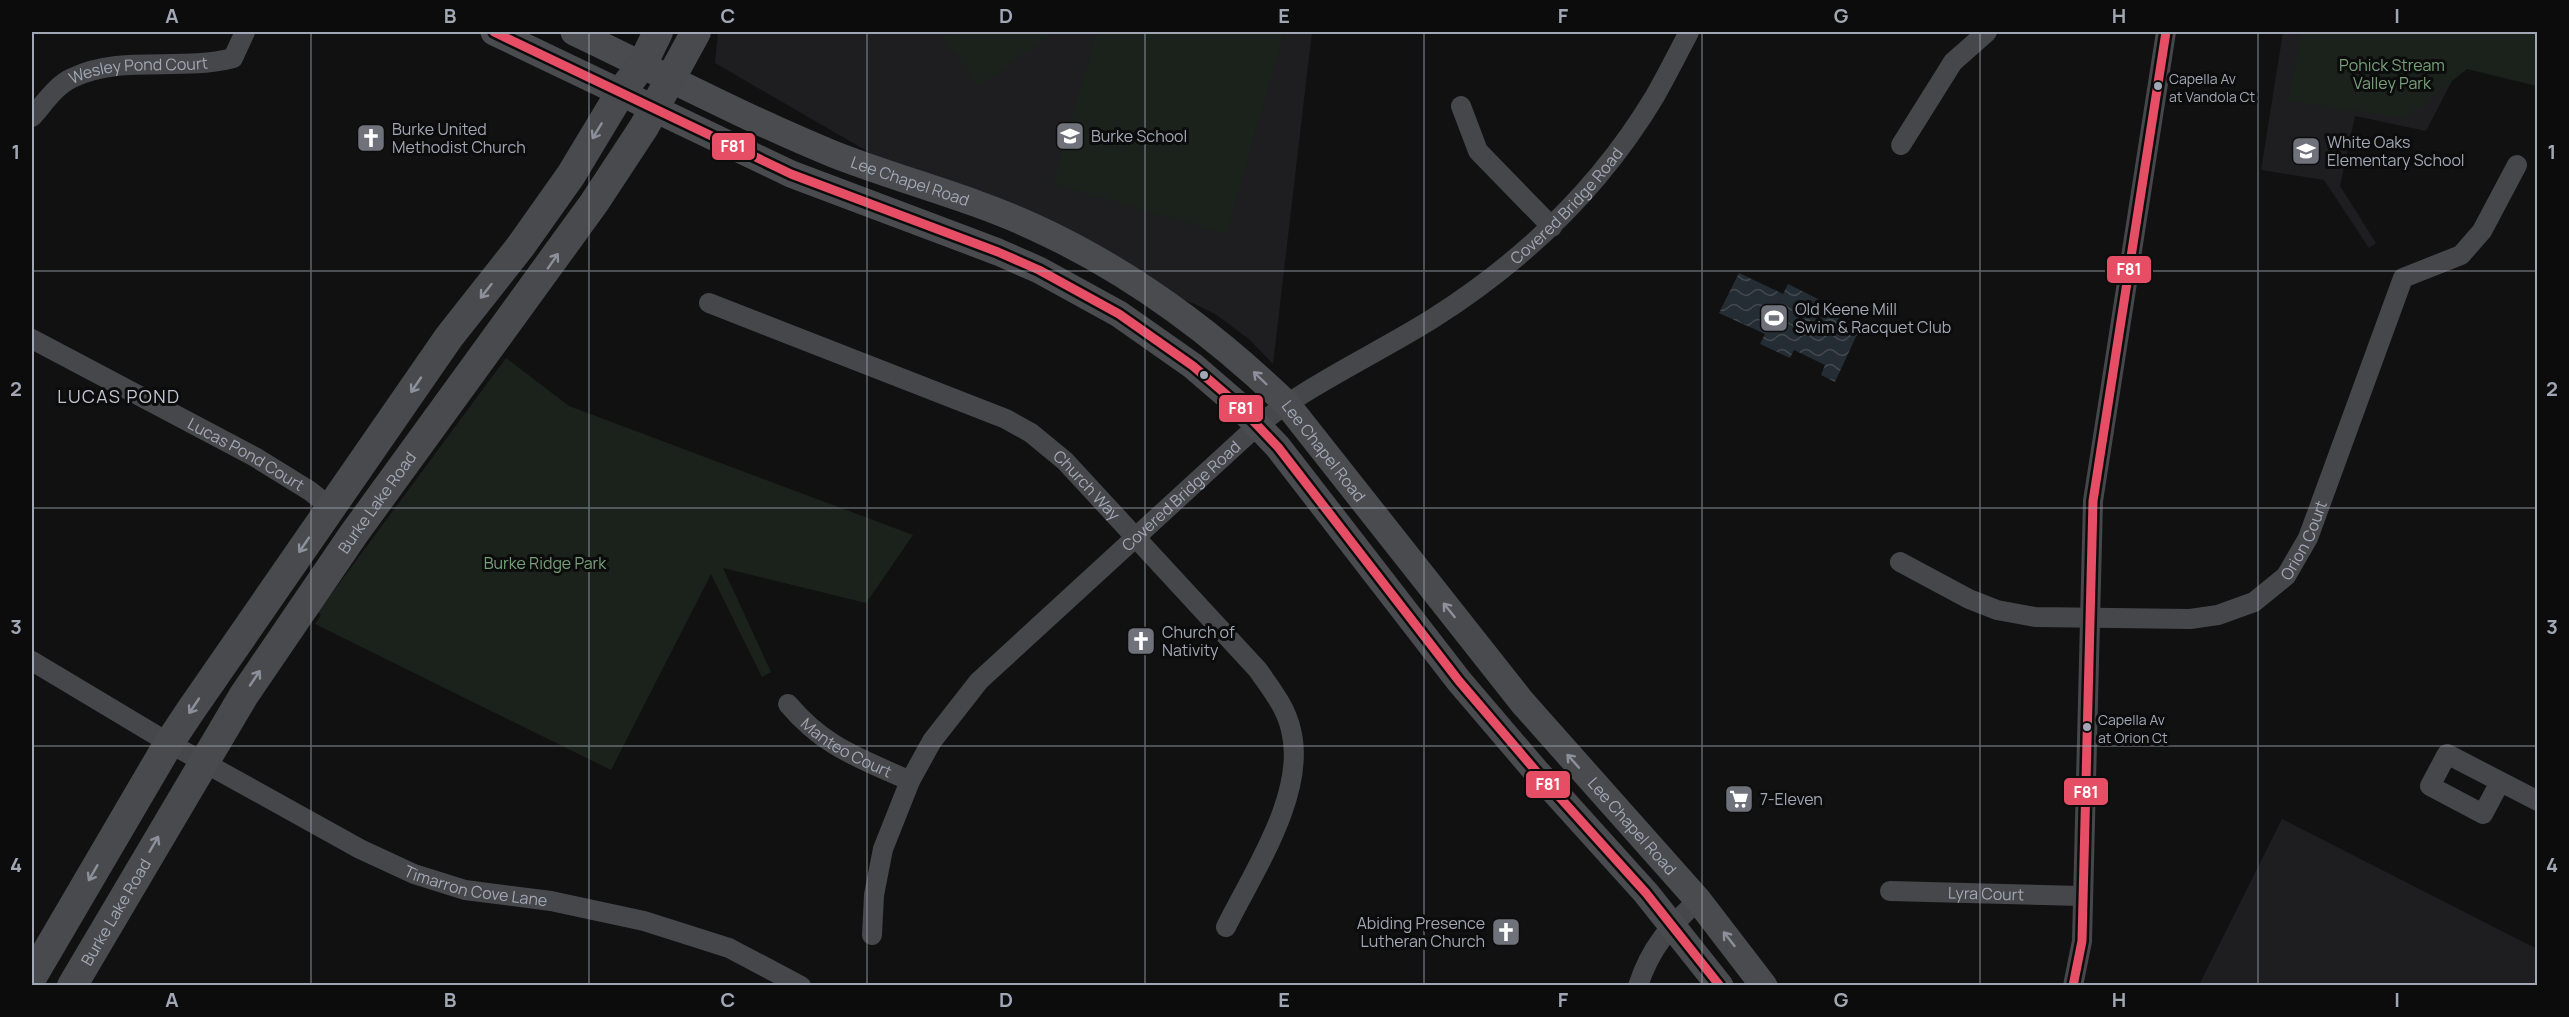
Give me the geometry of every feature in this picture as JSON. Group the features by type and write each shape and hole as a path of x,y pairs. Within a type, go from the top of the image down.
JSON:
{"main road":[{"name":"Lee Chapel Road","path":"494,32 791,174 998,252 1076,289 1119,314 1192,366 1278,447 1459,681 1672,925 1720,986"},
{"name":"Lee Chapel Road","path":"574,32 833,154 978,204 1033,227 1081,250 1124,275 1206,332 1250,368 1286,403 1522,702 1698,900 1764,986"},
{"path":"32,977 169,743 449,337 571,175 621,92 642,65 658,32"},
{"name":"Burke Lake Road","path":"72,986 244,695 353,535 567,242 644,127 696,32"}],"street":[{"name":"Wesley Pond Court","path":"32,117 70,79 110,67 138,64 173,66 232,58 244,32"},
{"name":"Covered Bridge Road","path":"872,935 874,895 884,849 910,781 932,741 979,681 1257,425 1286,403 1467,297 1518,259 1552,227 1608,162 1654,97 1689,32"},
{"path":"1901,145 1953,62 1987,32"},
{"path":"2073,986 2082,941 2093,501 2166,32"},
{"path":"1461,106 1478,151 1552,227"},
{"name":"Orion Court","path":"1900,562 1969,599 1997,610 2035,617 2190,619 2218,615 2254,602 2286,576 2308,538 2403,278 2461,255 2482,231 2517,165"},
{"name":"Church Way","path":"709,303 1006,419 1031,433 1059,455 1258,670 1280,701 1291,730 1295,758 1287,805 1226,927"},
{"name":"Lucas Pond Court","path":"32,339 255,457 310,491 330,507"},
{"name":"Timarron Cove Lane","path":"32,661 169,743 360,849 414,874 465,890 551,901 644,921 729,948 801,986"},
{"name":"Manteo Court","path":"789,704 807,726 837,748 910,781"},
{"path":"2500,782 2538,801"},
{"name":"Lyra Court","path":"1890,891 2082,896"},
{"path":"1638,986 1645,963 1672,925 1698,900"}],"shaded area":[{"name":"Burke School","path":"718,32 1312,32 1273,364 1249,339 1215,314 1195,304 1070,259 1024,238 967,209 715,63"},
{"name":"White Oaks Elementary School","path":"2283,32 2537,32 2468,50 2426,131 2355,116 2340,186 2376,243 2369,248 2324,180 2261,170"},
{"path":"2282,819 2537,949 2537,985 2199,985"}],"green space":[{"path":"951,32 1053,32 979,86 943,37"},
{"path":"1097,32 1284,32 1226,234 1053,184"},
{"name":"Pohick Stream Valley Park","path":"2302,32 2537,32 2537,86 2467,69 2405,118 2288,101"},
{"name":"Burke Ridge Park","path":"506,358 569,406 913,535 866,603 723,568 771,672 762,677 711,574 611,770 315,624 321,615 318,612"}],"water":[{"path":"1739,273 1783,294 1788,284 1818,299 1815,307 1860,328 1835,382 1821,375 1825,365 1794,350 1790,358 1760,344 1765,334 1719,313"}],"transit line":[{"name":"F81","path":"494,32 791,174 998,252 1039,270 1119,314 1193,366 1236,403 1278,447 1459,681 1535,770 1646,893 1720,986"},
{"name":"F81","path":"2073,986 2082,941 2093,501 2166,32"}],"place":[{"name":"Capella Av at Vandola Ct","path":"2158,86"},
{"name":"Burke School","path":"1070,136"},
{"name":"Burke United Methodist Church","path":"371,138"},
{"name":"White Oaks Elementary School","path":"2306,151"},
{"name":"Old Keene Mill Swim & Racquet Club","path":"1774,318"},
{"name":"Church of Nativity","path":"1141,641"},
{"name":"Capella Av at Orion Ct","path":"2087,727"},
{"name":"7-Eleven","path":"1739,799"},
{"name":"Abiding Presence Lutheran Church","path":"1506,932"}],"district":[{"name":"LUCAS POND","path":"119,397"}]}
